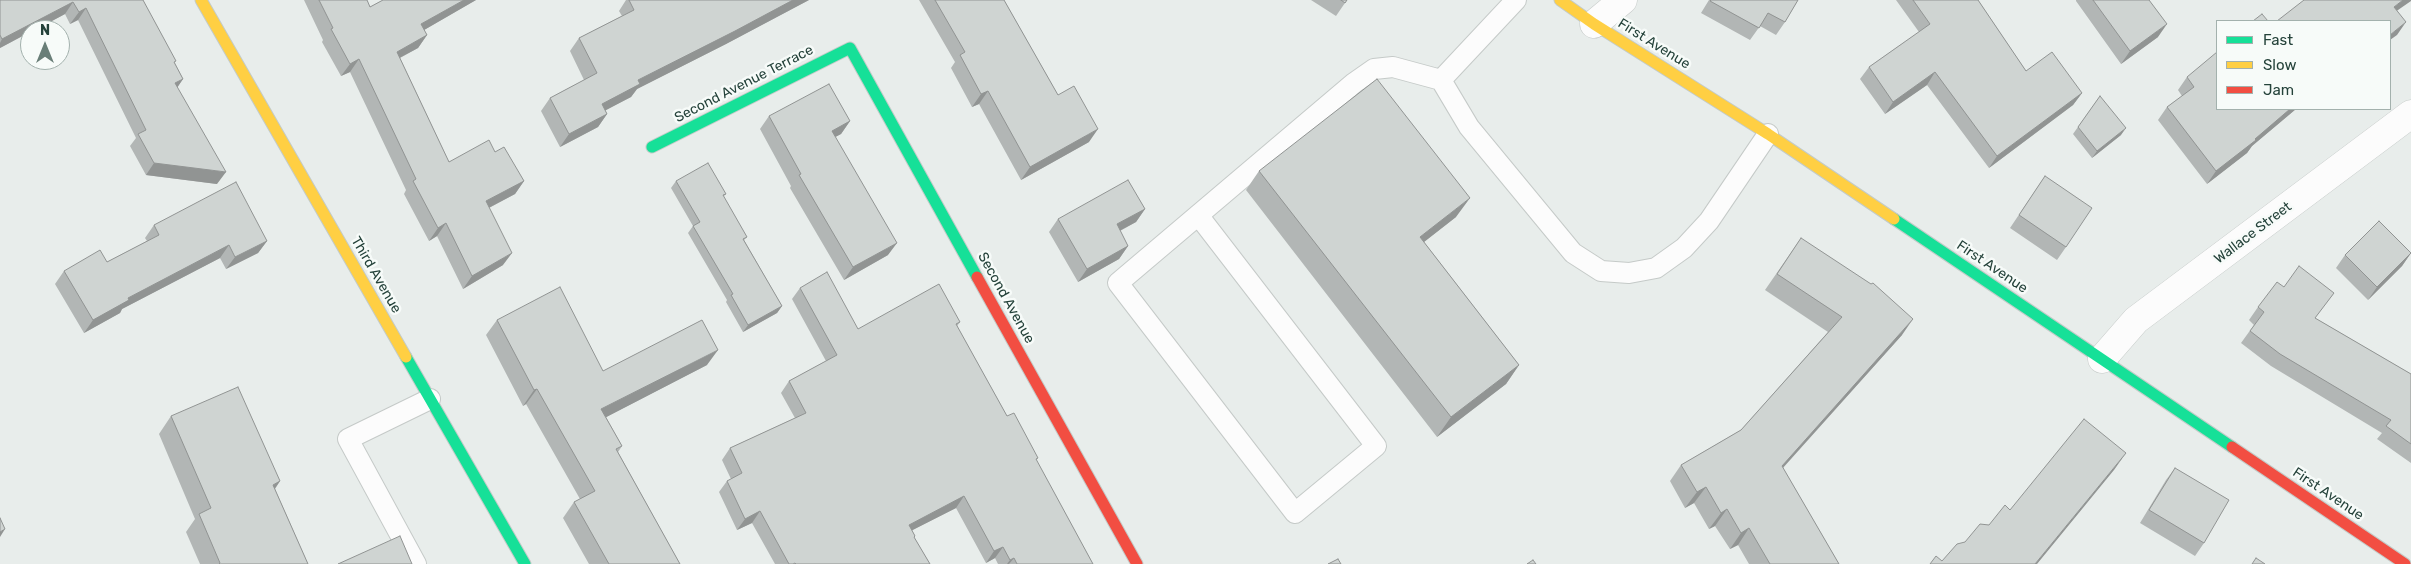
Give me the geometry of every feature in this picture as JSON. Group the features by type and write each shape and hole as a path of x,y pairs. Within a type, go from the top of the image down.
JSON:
{"street":[{"name":"Third Avenue","path":"201,0 525,564"},
{"name":"First Avenue","path":"1560,0 1594,24 1768,134 2406,564"},
{"path":"1594,24 1623,0"},
{"name":"Second Avenue Terrace","path":"652,147 850,48"},
{"name":"Second Avenue","path":"850,48 1137,564"},
{"name":"Wallace Street","path":"2102,359 2136,320 2411,114"}],"lane":[{"path":"1441,80 1516,0"},
{"path":"1198,215 1376,446 1295,513 1118,283 1198,215 1354,83 1374,69 1393,67 1441,80 1469,127 1573,253 1601,271 1629,273 1656,268 1684,248 1709,221 1768,134"},
{"path":"416,564 348,439 430,399"}],"building":[{"path":"0,0 143,0 176,61 174,62 183,79 175,83 226,172 154,163 138,134 146,130 86,8 79,12 73,2 38,20 20,20 20,30 2,39 0,35"},
{"path":"319,0 367,0 370,7 383,0 464,0 421,24 427,35 397,52 449,162 489,140 495,152 504,147 524,181 486,201 512,253 472,276 446,223 438,228 413,181 416,179 359,59 350,64 331,29 333,28"},
{"path":"629,0 793,0 638,80 640,84 602,104 607,114 569,134 550,98 597,73 579,38 634,10"},
{"path":"935,0 1004,0 1058,95 1074,86 1098,129 1030,167 988,91 981,94 960,55 965,52"},
{"path":"1711,0 1798,0 1785,22 1768,13 1759,28"},
{"path":"1913,0 1978,0 2026,71 2052,52 2082,93 1997,156 1935,72 1893,102 1869,67 1930,24"},
{"path":"2093,0 2149,0 2167,24 2130,51"},
{"path":"2304,0 2403,0 2394,7 2406,22 2391,34 2391,20 2278,20"},
{"path":"2262,14 2267,20 2254,20"},
{"path":"2216,53 2216,110 2289,110 2256,140 2216,171 2167,107 2194,87 2187,77"},
{"path":"1377,79 1470,198 1420,237 1519,365 1451,417 1259,171"},
{"path":"829,84 850,121 832,131 897,243 853,267 799,175 801,174 769,116"},
{"path":"2100,96 2126,128 2097,151 2078,127"},
{"path":"708,163 726,194 723,195 747,237 743,239 782,306 748,325 731,295 733,294 693,226 700,222 676,181"},
{"path":"2045,176 2092,208 2066,247 2019,215"},
{"path":"1128,180 1145,209 1117,224 1128,246 1087,269 1058,219"},
{"path":"236,182 267,241 235,257 229,245 128,298 129,300 93,320 64,271 100,250 107,262 159,235 154,225"},
{"path":"2379,221 2411,253 2377,287 2345,255"},
{"path":"1801,238 1871,284 1873,283 1913,319 1782,466 1839,564 1770,564 1749,528 1741,533 1727,509 1721,513 1706,487 1697,492 1681,465 1741,430 1842,317 1777,274"},
{"path":"2299,266 2334,293 2315,318 2411,374 2411,444 2386,426 2391,420 2280,354 2250,331 2264,312 2258,307 2277,282 2284,287"},
{"path":"827,272 858,329 939,284 960,322 956,324 1007,416 1014,413 1038,458 1036,459 1093,564 1017,564 1014,558 1010,560 1003,547 994,551 964,496 909,525 930,564 789,564 760,511 745,519 727,481 742,473 730,448 806,413 789,381 837,355 800,288"},
{"path":"560,287 603,371 702,320 718,350 601,409 622,446 616,449 680,564 609,564 574,502 595,491 537,389 534,390 497,320"},
{"path":"238,387 280,481 273,485 308,564 219,564 199,514 211,508 171,416"},
{"path":"2084,419 2126,453 2035,564 1930,564 1936,556 1942,561 1957,544 1965,542 1980,524 1989,525 2005,505 2010,510"},
{"path":"2175,468 2229,500 2204,543 2149,510"},
{"path":"0,518 5,529 0,532"},
{"path":"400,536 412,564 338,564"},
{"path":"2256,558 2265,564 2252,564"},
{"path":"1338,559 1341,564 1328,564"},
{"path":"1533,560 1536,564 1527,564"}],"traffic: fast":[{"path":"652,147 850,48 977,277"},
{"path":"1894,219 2232,447"},
{"path":"406,357 525,564"}],"traffic: slow":[{"path":"201,0 406,357"},
{"path":"1560,0 1594,24 1768,134 1894,219"}],"traffic: jam":[{"path":"977,277 1137,564"},
{"path":"2232,447 2405,564"}]}
